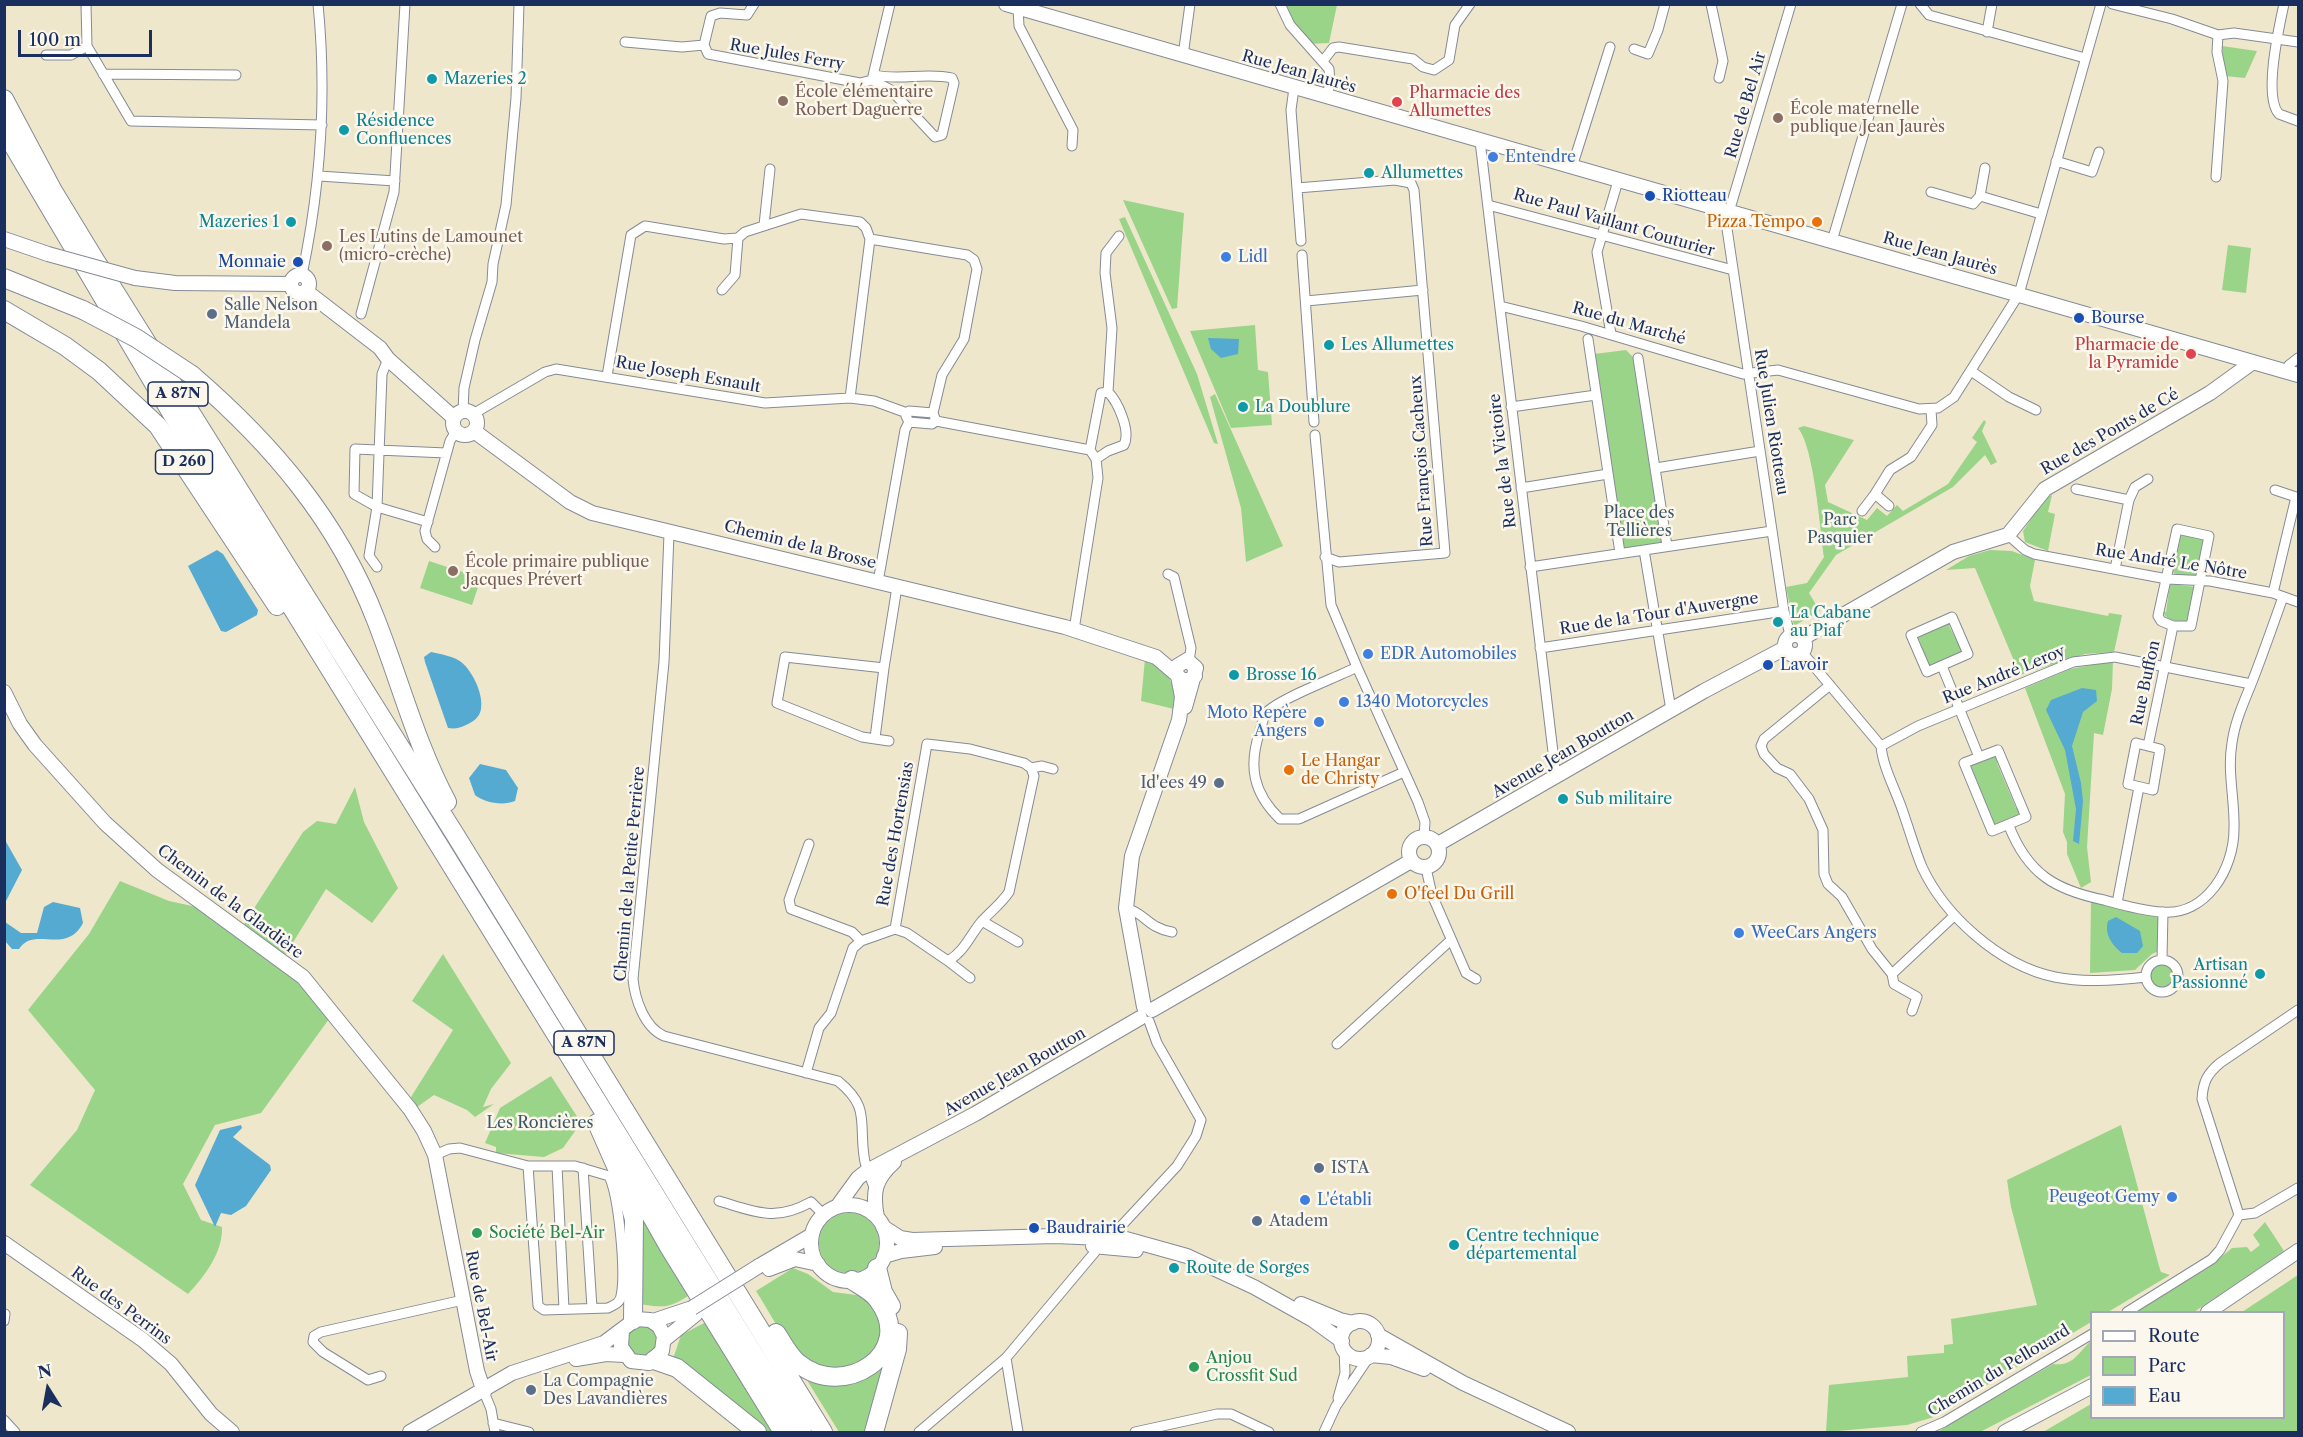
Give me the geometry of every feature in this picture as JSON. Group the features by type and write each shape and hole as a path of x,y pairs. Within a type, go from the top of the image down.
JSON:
{"highway":[{"name":"A 87N","path":"4,99 53,191 83,240 456,836 823,1432"},
{"name":"A 87N","path":"4,130 172,414 802,1432"},
{"path":"4,278 83,310 136,338 192,375 231,409 277,456 315,504 338,540 376,620 423,753 448,805 456,836"},
{"name":"D 260","path":"4,310 65,345 99,371 159,426 291,627 322,654"},
{"path":"547,1019 552,1044 597,1123 669,1247 783,1432"},
{"path":"597,1123 623,1182 634,1219 628,1326"},
{"path":"712,1250 760,1310 797,1362 819,1374 835,1377 849,1376 872,1366 889,1340 889,1323 877,1298 852,1280"},
{"path":"874,1432 897,1349 898,1330 895,1315 883,1293 881,1262"},
{"path":"654,1360 677,1368 757,1432"}],"street":[{"path":"86,4 87,46 129,120 133,122 322,125"},
{"path":"302,275 319,176 322,125 318,4"},
{"path":"361,314 395,181 405,4"},
{"path":"435,547 427,539 428,522 446,453 462,419 464,388 492,282 493,264 506,205 516,98 519,4"},
{"name":"Rue Jules Ferry","path":"754,4 747,15 720,13 711,16 704,45 708,54 860,83 873,77 890,79 941,76 952,78 954,83 942,135 935,137 891,90 873,77"},
{"path":"873,77 890,4"},
{"path":"1183,56 1190,4"},
{"path":"1280,4 1290,25 1323,61 1331,75 1327,97"},
{"path":"1323,61 1333,48 1339,46 1413,59 1423,67 1434,70 1449,60 1455,25 1470,4"},
{"path":"1634,49 1647,54 1658,30 1665,4"},
{"path":"1710,4 1723,61 1719,78"},
{"name":"Rue de Bel Air","path":"1730,213 1791,4"},
{"path":"1832,241 1902,4"},
{"path":"1920,4 1929,15 2085,58"},
{"path":"1987,32 1992,4"},
{"path":"1748,374 1778,370 1919,409 1931,410 1954,397 2019,294 2101,4"},
{"path":"2112,4 2172,19 2218,34 2234,33 2276,37 2298,42"},
{"path":"2284,4 2276,37 2274,109 2278,114 2298,121"},
{"name":"Rue Jean Jaurès","path":"1012,6 2292,373"},
{"name":"Rue Jean Jaurès","path":"1012,6 1018,26 1073,130 1072,146"},
{"path":"2216,177 2223,81 2217,52 2218,34"},
{"path":"625,42 681,47 704,45"},
{"path":"46,55 71,55 87,46"},
{"path":"1572,167 1610,47"},
{"path":"103,74 236,75"},
{"path":"1294,88 1290,110 1301,241"},
{"name":"Rue de la Victoire","path":"1479,141 1556,777"},
{"path":"2056,161 2092,171 2099,152"},
{"path":"1931,192 1973,204 1980,196 1985,168"},
{"path":"764,225 770,169"},
{"path":"319,176 395,181"},
{"name":"Rue François Cacheux","path":"1297,188 1395,180 1411,183 1414,190 1445,553 1339,562 1325,557"},
{"path":"1611,334 1597,252 1618,181"},
{"path":"1980,196 2041,214"},
{"name":"Rue Paul Vaillant Couturier","path":"1488,206 1733,270"},
{"name":"Rue Julien Riotteau","path":"1730,213 1726,222 1748,374 1784,611 1793,640"},
{"path":"608,376 631,235 637,229 645,226 724,239 738,238 792,215 813,216 860,222 866,228 870,239 850,398"},
{"path":"1096,459 1124,445 1127,438 1116,400 1108,392 1112,328 1105,273 1106,253 1119,236"},
{"path":"722,290 735,275 738,238"},
{"path":"870,239 967,255 974,260 977,269 964,339 942,375 934,417 1090,450 1096,459 1098,478 1074,630"},
{"path":"4,240 135,278 175,283 291,284"},
{"path":"1302,255 1314,422"},
{"path":"302,275 294,277 291,284 295,292 306,291 380,348 388,359 462,419"},
{"path":"302,275 309,283 306,291"},
{"path":"1306,301 1423,290"},
{"name":"Rue du Marché","path":"1500,306 1611,334 1748,374"},
{"path":"1588,339 1620,553"},
{"path":"1638,358 1667,546"},
{"path":"2292,373 2289,365 2298,358"},
{"path":"377,567 369,556 377,507 382,374 388,359"},
{"name":"Rue des Ponts de Cé","path":"2008,536 2045,489 2193,403 2253,362"},
{"name":"Rue Joseph Esnault","path":"462,419 545,372 556,369 765,403 850,398 874,401 908,418 912,410 934,417"},
{"path":"1971,371 2010,397 2036,410"},
{"path":"1090,450 1101,393 1108,392"},
{"path":"1511,407 1596,395"},
{"path":"1862,511 1890,470 1911,457 1932,425 1931,410"},
{"path":"878,582 908,418"},
{"name":"Chemin de la Brosse","path":"462,419 477,421 474,431 570,501 592,513 650,526 669,534 683,533 1074,630 1138,649 1161,659 1177,675"},
{"path":"1315,435 1331,605 1425,822 1424,837"},
{"path":"428,522 377,507 354,494 355,449 446,453"},
{"path":"1656,468 1760,451"},
{"path":"1521,488 1608,474"},
{"path":"2115,569 2129,500 2134,487 2148,479"},
{"path":"2076,489 2129,500"},
{"path":"2273,593 2296,496 2275,490"},
{"path":"1875,494 1889,506"},
{"name":"Rue Buffon","path":"2177,529 2210,536 2201,580 2191,626 2173,626 2161,621 2158,616 2177,529"},
{"path":"1530,567 1772,531"},
{"name":"Chemin de la Petite Perrière","path":"669,534 664,662 645,833 634,989 646,1019 658,1034 838,1081 856,1099 862,1110 863,1154 874,1187"},
{"path":"2008,536 1953,552 1793,640 1790,654 1802,652 1881,746 1882,759 1892,780 1922,868 1954,916 1998,955 2039,974 2073,981 2109,982 2146,977"},
{"name":"Rue André Le Nôtre","path":"2008,536 2025,550 2034,554 2167,579 2201,580 2273,593 2298,602"},
{"path":"1644,550 1671,710"},
{"path":"1168,574 1174,577 1189,638 1191,653 1188,661"},
{"path":"874,738 897,587"},
{"path":"2009,826 2024,858 2057,886 2117,903 2163,912 2182,910 2203,900 2223,873 2234,831 2230,760 2232,744 2283,597"},
{"name":"Rue de la Tour d'Auvergne","path":"1540,648 1784,611"},
{"path":"1952,617 1968,654 1942,666 1928,672 1911,635 1952,617"},
{"name":"Rue Buffon","path":"2148,746 2173,626"},
{"name":"Avenue Jean Boutton","path":"1438,844 1793,640"},
{"name":"Chemin de la Brosse","path":"1138,649 1159,651 1188,661"},
{"path":"884,668 785,657 777,703 862,737 889,741"},
{"name":"Rue André Leroy","path":"1881,746 1961,709 2085,659 2115,657 2251,684"},
{"path":"1179,720 1182,697 1177,675 1178,664 1188,661"},
{"path":"919,1432 1006,1358 1105,1242 1177,1166 1196,1136 1201,1120 1157,1043 1146,1014 1126,908 1132,856 1195,676 1196,668 1188,661"},
{"path":"1942,666 1979,757"},
{"path":"1358,667 1280,703 1266,714 1253,750 1253,773 1269,808 1280,819 1299,819 1404,772"},
{"path":"1177,675 1186,681 1195,676"},
{"path":"1830,685 1764,740 1761,746 1764,754 1777,768 1790,774 1809,799 1823,830 1824,874 1828,884 1842,897 1872,949 1892,974 1894,984 1917,997 1912,1011"},
{"name":"Chemin de la Glardière","path":"4,692 20,724 34,745 122,840 157,870 303,977 410,1109 435,1155"},
{"name":"Rue des Hortensias","path":"896,929 927,744 979,751 1024,763 1031,768 1042,766 1053,769"},
{"name":"Rue Buffon","path":"2136,744 2160,749 2153,790 2139,787 2128,784 2136,744"},
{"path":"1998,750 2026,817 2009,826 1992,831 1964,763 1979,757 1998,750"},
{"path":"948,962 963,950 982,921 1009,892 1034,776 1031,768"},
{"name":"Rue Buffon","path":"2117,903 2139,787"},
{"path":"1424,837 1438,844 1438,859 1426,868 1418,867 1411,861 1409,853 1416,839 1424,837"},
{"path":"806,1072 819,1028 831,1013 853,948 861,941 852,932 791,909 789,900 809,844"},
{"name":"Avenue Jean Boutton","path":"837,1207 858,1178 867,1171 905,1153 1411,861"},
{"path":"1426,868 1432,895 1451,940 1466,973 1476,979"},
{"path":"1126,908 1133,910 1158,930 1172,932"},
{"path":"2162,959 2163,912"},
{"path":"1892,974 1954,916"},
{"path":"982,921 1018,942"},
{"name":"Rue des Hortensias","path":"861,941 896,929 907,933 970,978"},
{"path":"1337,1044 1451,940"},
{"path":"2162,959 2172,962 2178,971 2175,986 2166,992 2155,990 2146,977 2152,963 2162,959"},
{"path":"2129,1311 2212,1259 2220,1250 2239,1215 2202,1099 2203,1084 2208,1073 2220,1063 2298,1010"},
{"path":"435,1155 449,1149 460,1148 528,1166 583,1168 609,1176 614,1186 621,1260 621,1298 608,1308 544,1310 535,1300 528,1166"},
{"name":"Avenue Jean Boutton","path":"874,1187 882,1173 905,1153"},
{"name":"Rue de Bel-Air","path":"435,1155 484,1392"},
{"path":"557,1166 564,1310"},
{"path":"583,1168 592,1308"},
{"path":"874,1187 880,1222 887,1241 881,1262"},
{"path":"2239,1215 2255,1213 2298,1188"},
{"path":"719,1201 768,1215 792,1212 811,1202 824,1215"},
{"path":"410,1432 484,1392 561,1362 589,1356 624,1355 640,1363 654,1360 662,1351 665,1339 694,1311 812,1235 824,1215 837,1207 861,1207 900,1238 912,1240 1105,1242 1201,1263 1254,1287 1353,1323 1369,1323 1378,1335 1463,1383 1568,1432"},
{"path":"812,1235 812,1252 818,1264 835,1278 852,1280 866,1276 881,1262 901,1251 952,1246 1105,1242"},
{"name":"Rue des Perrins","path":"4,1243 143,1340 171,1364 211,1414 232,1432"},
{"path":"2209,1311 2298,1251"},
{"path":"761,1269 795,1259 818,1264"},
{"path":"1254,1287 1313,1320 1355,1358 1392,1357 1463,1383"},
{"path":"381,1376 368,1380 322,1352 313,1342 314,1336 321,1332 464,1300"},
{"path":"422,1432 512,1372 604,1343 628,1326 694,1311"},
{"path":"653,1321 661,1329 665,1339"},
{"path":"1336,1406 1345,1373 1343,1345 1346,1329 1353,1323"},
{"path":"624,1355 620,1342 628,1326"},
{"path":"1324,1432 1336,1406 1378,1347 1378,1335"},
{"name":"Chemin du Pellouard","path":"1921,1432 1944,1422 2090,1335"},
{"path":"1006,1358 1018,1432"},
{"path":"2005,1432 2090,1387"},
{"path":"484,1392 494,1428 529,1432"},
{"path":"1135,1432 1217,1414 1231,1414 1269,1432"},
{"path":"4,1420 15,1432"}],"green space":[{"path":"1283,5 1337,5 1329,43 1309,44 1293,25"},
{"path":"2222,46 2257,51 2245,78 2225,76"},
{"path":"1123,200 1184,213 1177,308 1172,309"},
{"path":"1125,217 1197,374 1218,444 1214,443 1119,219"},
{"path":"2228,245 2251,248 2246,293 2222,290"},
{"path":"1255,325 1258,370 1268,372 1272,425 1231,428 1190,331"},
{"name":"Place des Tellières","path":"1626,350 1635,359 1663,543 1623,548 1594,354"},
{"path":"1215,394 1283,546 1246,562 1241,508 1210,397"},
{"name":"Parc Pasquier","path":"1984,420 1986,422 1982,431 1997,462 1991,465 1985,455 1953,487 1836,555 1809,593 1820,611 1794,626 1786,587 1807,583 1824,557 1812,470 1804,438 1798,428 1804,426 1854,440 1825,485 1828,502 1867,520 1877,508 1887,516 1897,505 1903,511 1948,484 1977,442 1972,438"},
{"path":"2052,495 2048,512 2055,514 2048,551 2025,542 2023,531 2045,498"},
{"path":"2182,533 2206,539 2198,575 2174,574 2171,564 2175,564 2180,541 2176,540"},
{"path":"1990,550 2012,551 2035,560 2030,586 2034,601 2108,616 2109,613 2122,615 2114,652 2085,654 2020,675 1975,568 1946,570 1969,556"},
{"path":"429,561 481,578 472,605 420,588"},
{"path":"2170,584 2196,587 2188,616 2191,619 2186,623 2172,620 2164,614"},
{"path":"1947,621 1952,624 1949,626 1962,651 1960,655 1929,666 1919,639 1916,640 1916,637"},
{"path":"1145,659 1160,667 1169,678 1174,693 1174,709 1141,701"},
{"path":"2113,661 2112,689 2103,735 2094,733 2087,847 2091,882 2081,888 2067,854 2067,842 2063,832 2065,794 2025,688 2070,669"},
{"path":"1994,755 2000,761 1997,763 2016,808 2019,807 2020,815 1995,826 1989,819 1992,817 1969,767 1970,763"},
{"path":"355,787 364,822 398,888 372,923 326,889 284,957 244,924 303,832 317,821 336,824"},
{"path":"120,881 169,901 215,911 289,965 329,1019 261,1113 215,1125 183,1184 201,1220 222,1227 220,1245 216,1254 201,1279 188,1294 30,1185 77,1130 95,1090 28,1010 89,934"},
{"path":"2091,901 2156,914 2160,920 2159,951 2152,954 2135,970 2090,973"},
{"path":"443,954 511,1063 491,1089 483,1107 494,1104 475,1117 467,1110 434,1095 417,1107 411,1097 453,1030 412,1001"},
{"path":"2161,963 2170,966 2173,975 2170,984 2161,987 2152,984 2149,975 2152,966"},
{"name":"Les Roncières","path":"551,1076 578,1118 578,1127 563,1148 544,1157 496,1153 496,1147 485,1143 500,1108"},
{"path":"2121,1125 2159,1266 2161,1272 2170,1275 2110,1311 2090,1311 2090,1323 1934,1417 1907,1425 1826,1432 1829,1385 1908,1377 1907,1356 1944,1353 1944,1345 1953,1344 1951,1319 2037,1305 2011,1207 2007,1180"},
{"path":"843,1213 855,1213 866,1218 874,1226 879,1243 877,1255 866,1268 855,1273 843,1273 832,1268 824,1260 819,1249 819,1237 824,1226 832,1218"},
{"path":"641,1215 691,1294 678,1302 662,1306 640,1304"},
{"path":"2265,1222 2284,1251 2195,1311 2138,1311 2208,1268 2232,1248 2247,1247 2251,1252 2260,1245 2253,1235"},
{"path":"793,1268 808,1274 833,1292 871,1297 882,1329 874,1352 864,1361 845,1368 824,1367 805,1359 791,1346 756,1291"},
{"path":"2298,1275 2298,1432 2043,1432 2090,1405 2090,1419 2285,1419 2285,1311 2244,1311"},
{"path":"708,1321 778,1432 764,1432 672,1362 681,1335"},
{"path":"642,1326 653,1330 657,1341 653,1352 642,1356 631,1352 627,1341 631,1330"},
{"path":"2090,1342 2090,1376 1980,1432 1937,1432 2053,1364 2066,1363"},
{"path":"886,1356 869,1432 839,1432 805,1377"}],"water":[{"path":"1208,338 1239,339 1238,354 1221,358 1211,349"},
{"path":"217,550 223,554 258,610 257,615 226,632 221,631 188,566"},
{"path":"431,652 449,656 468,668 481,696 481,709 478,717 469,724 448,728 425,662 424,657"},
{"path":"2082,688 2096,690 2097,701 2083,712 2072,746 2083,801 2079,844 2073,841 2076,809 2065,750 2046,710 2051,700"},
{"path":"480,764 506,770 518,788 515,801 494,803 475,795 469,778"},
{"path":"5,840 22,870 5,903"},
{"path":"53,902 80,908 83,923 76,933 68,938 33,939 25,942 19,949 12,949 5,941 5,922 21,933 37,933 44,907"},
{"path":"2116,917 2140,931 2143,946 2137,953 2122,953 2110,939 2107,930 2108,921"},
{"path":"241,1125 242,1128 233,1137 270,1165 271,1170 246,1206 231,1215 221,1213 215,1227 195,1185 220,1130"}],"place":[{"name":"Mazeries 2","path":"432,79"},
{"name":"École élémentaire Robert Daguerre","path":"783,101"},
{"name":"Pharmacie des Allumettes","path":"1397,102"},
{"name":"École maternelle publique Jean Jaurès","path":"1778,118"},
{"name":"Résidence Confluences","path":"344,130"},
{"name":"Entendre","path":"1493,157"},
{"name":"Allumettes","path":"1369,173"},
{"name":"Riotteau","path":"1650,196"},
{"name":"Mazeries 1","path":"291,222"},
{"name":"Pizza Tempo","path":"1817,222"},
{"name":"Les Lutins de Lamounet (micro-crèche)","path":"327,246"},
{"name":"Lidl","path":"1226,257"},
{"name":"Monnaie","path":"298,262"},
{"name":"Salle Nelson Mandela","path":"212,314"},
{"name":"Bourse","path":"2079,318"},
{"name":"Les Allumettes","path":"1329,345"},
{"name":"Pharmacie de la Pyramide","path":"2191,354"},
{"name":"La Doublure","path":"1243,407"},
{"name":"École primaire publique Jacques Prévert","path":"453,571"},
{"name":"La Cabane au Piaf","path":"1778,622"},
{"name":"EDR Automobiles","path":"1368,654"},
{"name":"Lavoir","path":"1768,665"},
{"name":"Brosse 16","path":"1234,675"},
{"name":"1340 Motorcycles","path":"1344,702"},
{"name":"Moto Repère Angers","path":"1319,722"},
{"name":"Le Hangar de Christy","path":"1289,770"},
{"name":"Id'ees 49","path":"1219,783"},
{"name":"Sub militaire","path":"1563,799"},
{"name":"O'feel Du Grill","path":"1392,894"},
{"name":"WeeCars Angers","path":"1739,933"},
{"name":"Artisan Passionné","path":"2260,974"},
{"name":"ISTA","path":"1319,1168"},
{"name":"Peugeot Gemy","path":"2172,1197"},
{"name":"L'établi","path":"1305,1200"},
{"name":"Atadem","path":"1257,1221"},
{"name":"Baudrairie","path":"1034,1228"},
{"name":"Société Bel-Air","path":"477,1233"},
{"name":"Centre technique départemental","path":"1454,1245"},
{"name":"Route de Sorges","path":"1174,1268"},
{"name":"Anjou Crossfit Sud","path":"1194,1367"},
{"name":"La Compagnie Des Lavandières","path":"531,1390"}]}
